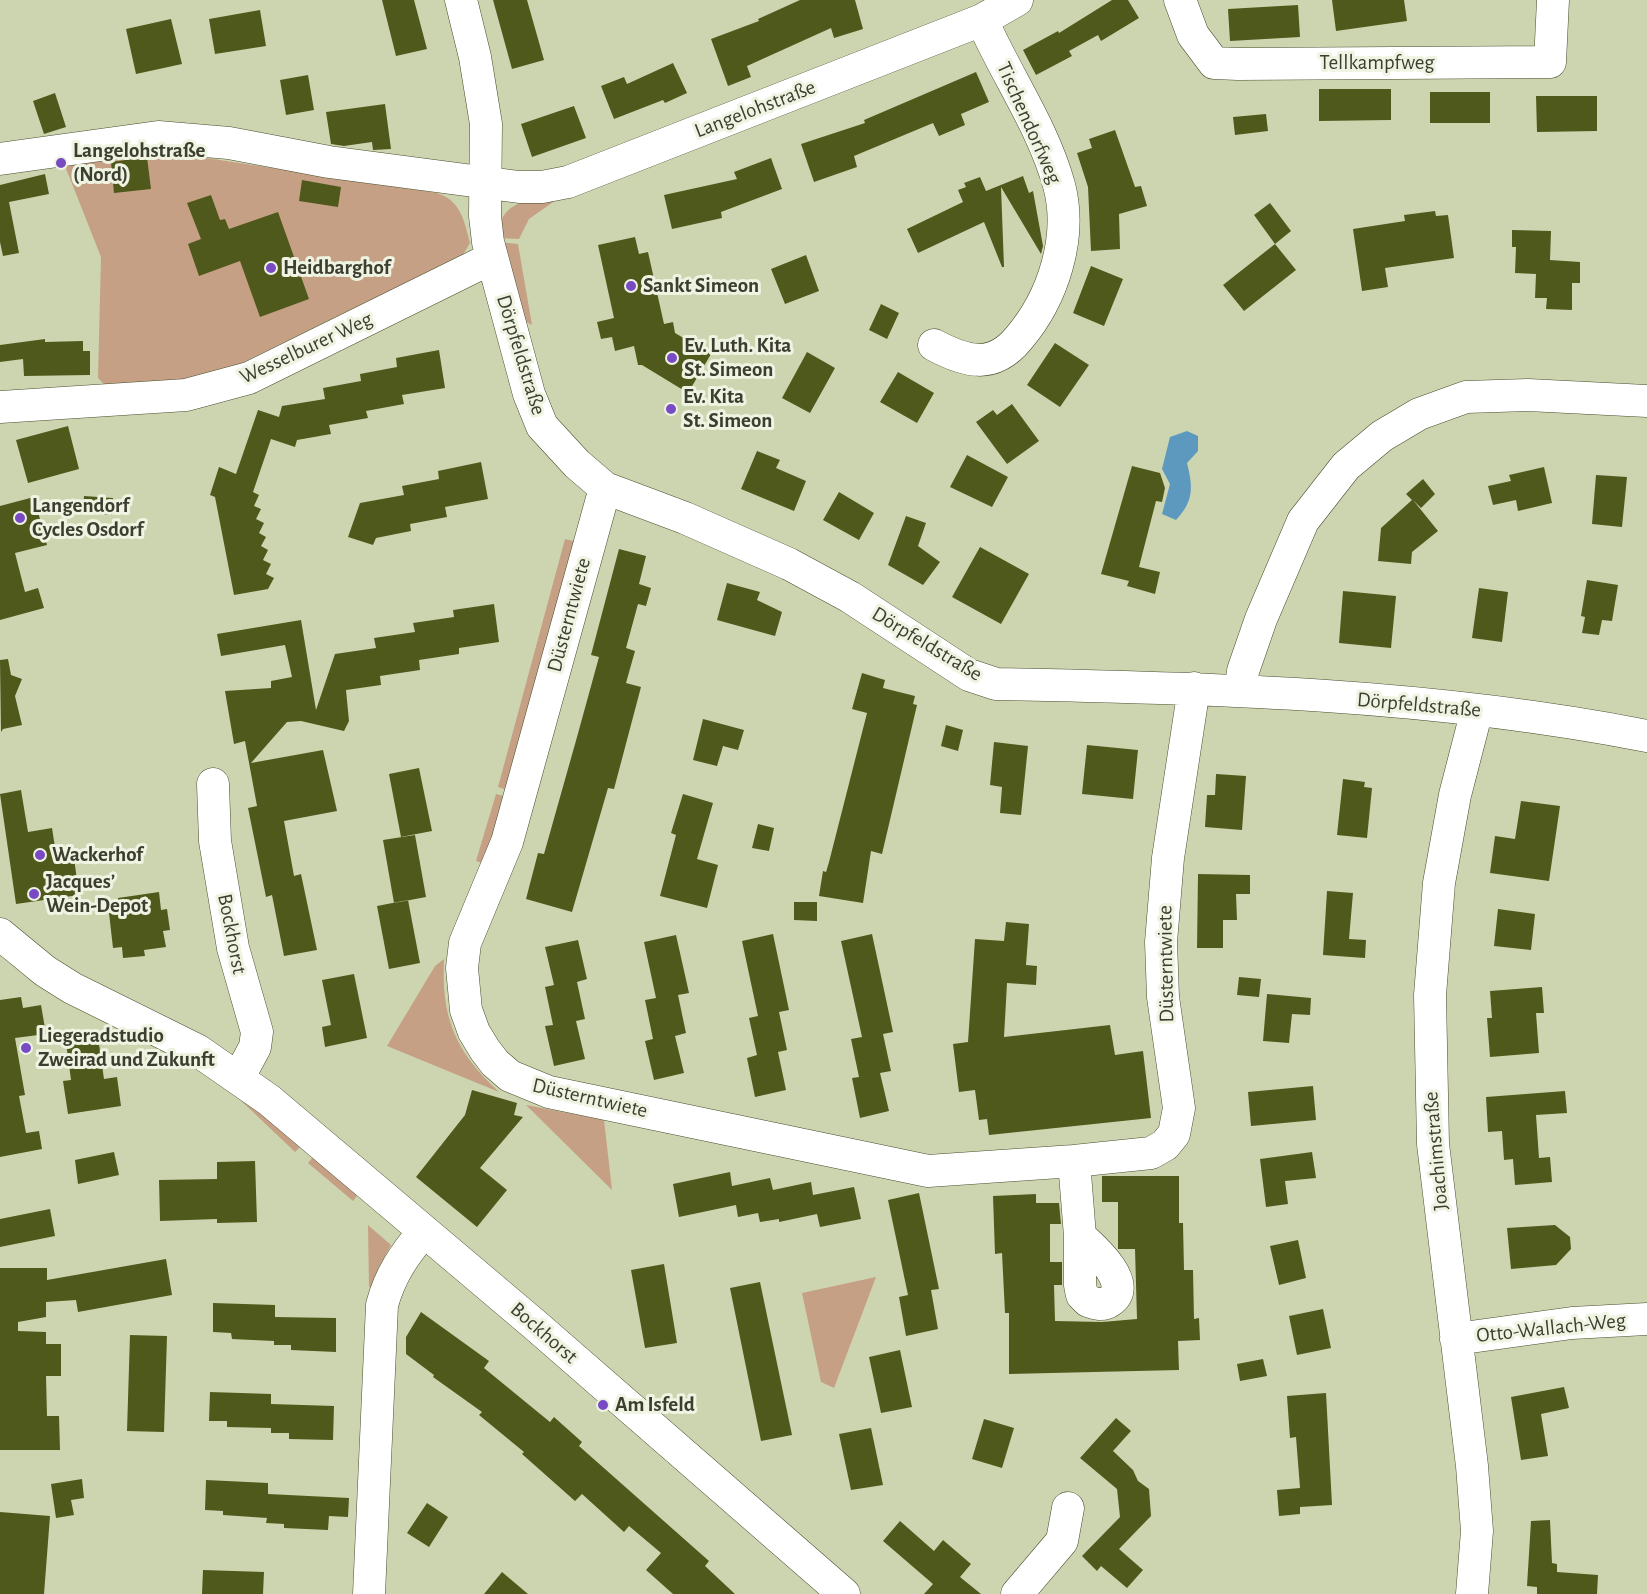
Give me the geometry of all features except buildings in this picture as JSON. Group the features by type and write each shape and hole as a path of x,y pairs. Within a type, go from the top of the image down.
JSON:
{"street":[{"path":"461,0 475,57 486,124 486,184"},
{"name":"Langelohstraße","path":"0,159 158,137 229,143 329,162 486,184 531,187 568,182 982,20 1017,0"},
{"name":"Tellkampfweg","path":"1180,0 1193,34 1214,63 1238,64 1550,62 1553,0"},
{"name":"Tischendorfweg","path":"934,345 959,358 979,362 1001,354 1018,340 1036,317 1050,288 1060,256 1063,223 1056,178 1050,158 982,20"},
{"name":"Dörpfeldstraße","path":"486,184 485,216 492,258 529,394 542,426 577,464 605,488 685,518 789,564 850,597 982,681 996,684 1241,689 1477,710 1647,736"},
{"name":"Wesselburer Weg","path":"0,407 186,395 249,378 492,258"},
{"path":"1241,689 1243,671 1261,619 1304,521 1346,466 1382,436 1419,414 1466,398 1528,395 1647,402"},
{"name":"Düsterntwiete","path":"605,488 507,842 465,943 462,968 466,1010 474,1032 485,1050 495,1063 510,1076 549,1092 907,1167 951,1172 1151,1152 1165,1145 1174,1134 1179,1108 1163,997 1161,942 1168,858 1194,687"},
{"name":"Joachimstraße","path":"1472,1594 1477,1531 1472,1466 1433,1144 1430,1077 1430,961 1439,883 1455,795 1477,710"},
{"name":"Bockhorst","path":"213,784 215,841 233,948 257,1032 255,1047 239,1077"},
{"name":"Bockhorst","path":"0,934 45,971 72,988 197,1050 239,1077 317,1139 844,1594"},
{"path":"1074,1161 1080,1236"},
{"path":"369,1594 382,1305 387,1283 398,1262 424,1231"},
{"name":"Otto-Wallach-Weg","path":"1456,1339 1572,1323 1647,1319"},
{"path":"1017,1594 1062,1541 1068,1508"}],"shaded area":[{"path":"146,152 167,152 437,193 451,201 460,212 470,243 461,258 443,268 387,292 209,379 110,390 98,378 101,257 65,166"},
{"path":"566,193 529,219 519,239 497,238 505,215 512,208 531,200"},
{"path":"498,242 518,244 532,325 519,318"},
{"path":"565,539 577,542 510,791 498,787"},
{"path":"496,794 508,797 485,864 476,861"},
{"path":"444,959 445,999 454,1033 472,1063 499,1092 387,1046 435,966"},
{"path":"234,1094 252,1102 301,1146 295,1152"},
{"path":"526,1105 604,1120 612,1190"},
{"path":"313,1157 360,1192 353,1201 308,1163"},
{"path":"368,1225 391,1245 379,1267 372,1288 369,1287"},
{"path":"876,1277 834,1388 821,1382 802,1293"}],"water":[{"path":"1187,431 1198,436 1198,451 1187,463 1191,487 1189,500 1176,520 1162,514 1170,484 1162,469 1170,437"}],"place":[{"name":"Langelohstraße (Nord)","path":"61,163"},
{"name":"Heidbarghof","path":"271,268"},
{"name":"Sankt Simeon","path":"631,286"},
{"name":"Ev. Luth. Kita St. Simeon","path":"672,358"},
{"name":"Ev. Kita St. Simeon","path":"671,409"},
{"name":"Langendorf Cycles Osdorf","path":"20,518"},
{"name":"Wackerhof","path":"40,855"},
{"name":"Jacques’ Wein-Depot","path":"34,894"},
{"name":"Liegeradstudio Zweirad und Zukunft","path":"26,1048"},
{"name":"Am Isfeld","path":"603,1405"}]}
